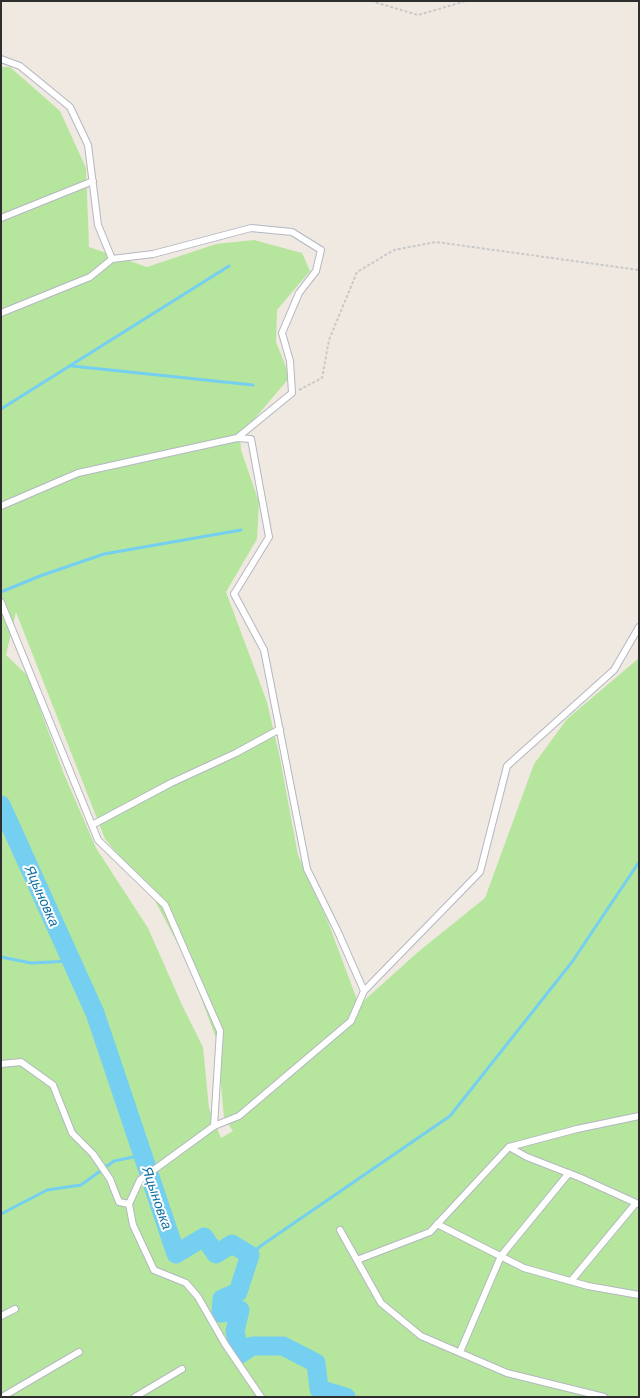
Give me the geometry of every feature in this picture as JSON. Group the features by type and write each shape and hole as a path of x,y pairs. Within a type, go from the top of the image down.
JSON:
{"lane":[{"path":"1,59 20,66 70,107 88,145 98,225 112,259"},
{"path":"1,218 93,181"},
{"path":"1,312 90,277 112,259 153,254 251,228 292,232 320,250 316,271 299,293 282,333 290,361 292,393 237,438"},
{"path":"1,506 78,473 237,438 251,438 269,537 234,594 264,650 307,869 338,932 364,991"},
{"path":"1,602 98,840 165,905 220,1031 214,1126"},
{"path":"261,1397 225,1344 198,1297 186,1283 154,1270 133,1226 128,1204 140,1180 214,1126 238,1116 351,1021 364,991 480,872 507,766 614,670 639,627"},
{"path":"92,825 172,783 280,730"},
{"path":"1,1064 21,1062 53,1085 72,1133 93,1154 107,1175 119,1202 128,1204"},
{"path":"357,1260 430,1232 509,1147 577,1129 639,1116"},
{"path":"509,1147 527,1157 569,1173 637,1204 571,1281"},
{"path":"460,1352 501,1256 569,1173"},
{"path":"437,1224 524,1268 588,1286 639,1295"},
{"path":"340,1230 381,1302 421,1336 507,1373 604,1397"},
{"path":"1,1316 16,1309"},
{"path":"2,1397 79,1352"},
{"path":"135,1397 182,1369"}],"path":[{"path":"371,1 418,15 466,1"},
{"path":"292,393 322,378 329,340 357,272 394,250 436,242 639,270"}],"green space":[{"path":"1,67 10,67 60,111 86,168 89,247 147,267 216,244 254,240 302,253 310,271 277,310 276,342 290,377 240,436 241,450 259,502 257,539 226,592 267,702 280,758 298,855 328,922 359,1005 418,952 485,898 534,764 567,719 639,658 639,1397 1,1397","holes":["16,612 105,839 152,895 189,965 217,1041 224,1118 233,1131 221,1138 209,1108 203,1047 182,1005 148,928 96,848 64,774 28,676 6,655"]}],"waterway":[{"path":"1,409 229,266"},
{"path":"72,366 253,385"},
{"path":"1,592 40,576 104,554 241,530"},
{"name":"Яцыновка","path":"1,805 95,1013 176,1254 204,1237 216,1254 232,1244 250,1255 238,1292 222,1299 221,1313 240,1310 235,1331 240,1354 252,1346 283,1346 316,1363 319,1389 346,1397"},
{"path":"250,1255 262,1245 450,1116 572,962 639,862"},
{"path":"1,957 31,963 71,961"},
{"path":"1,1214 47,1190 81,1185 114,1161 143,1155"}]}
